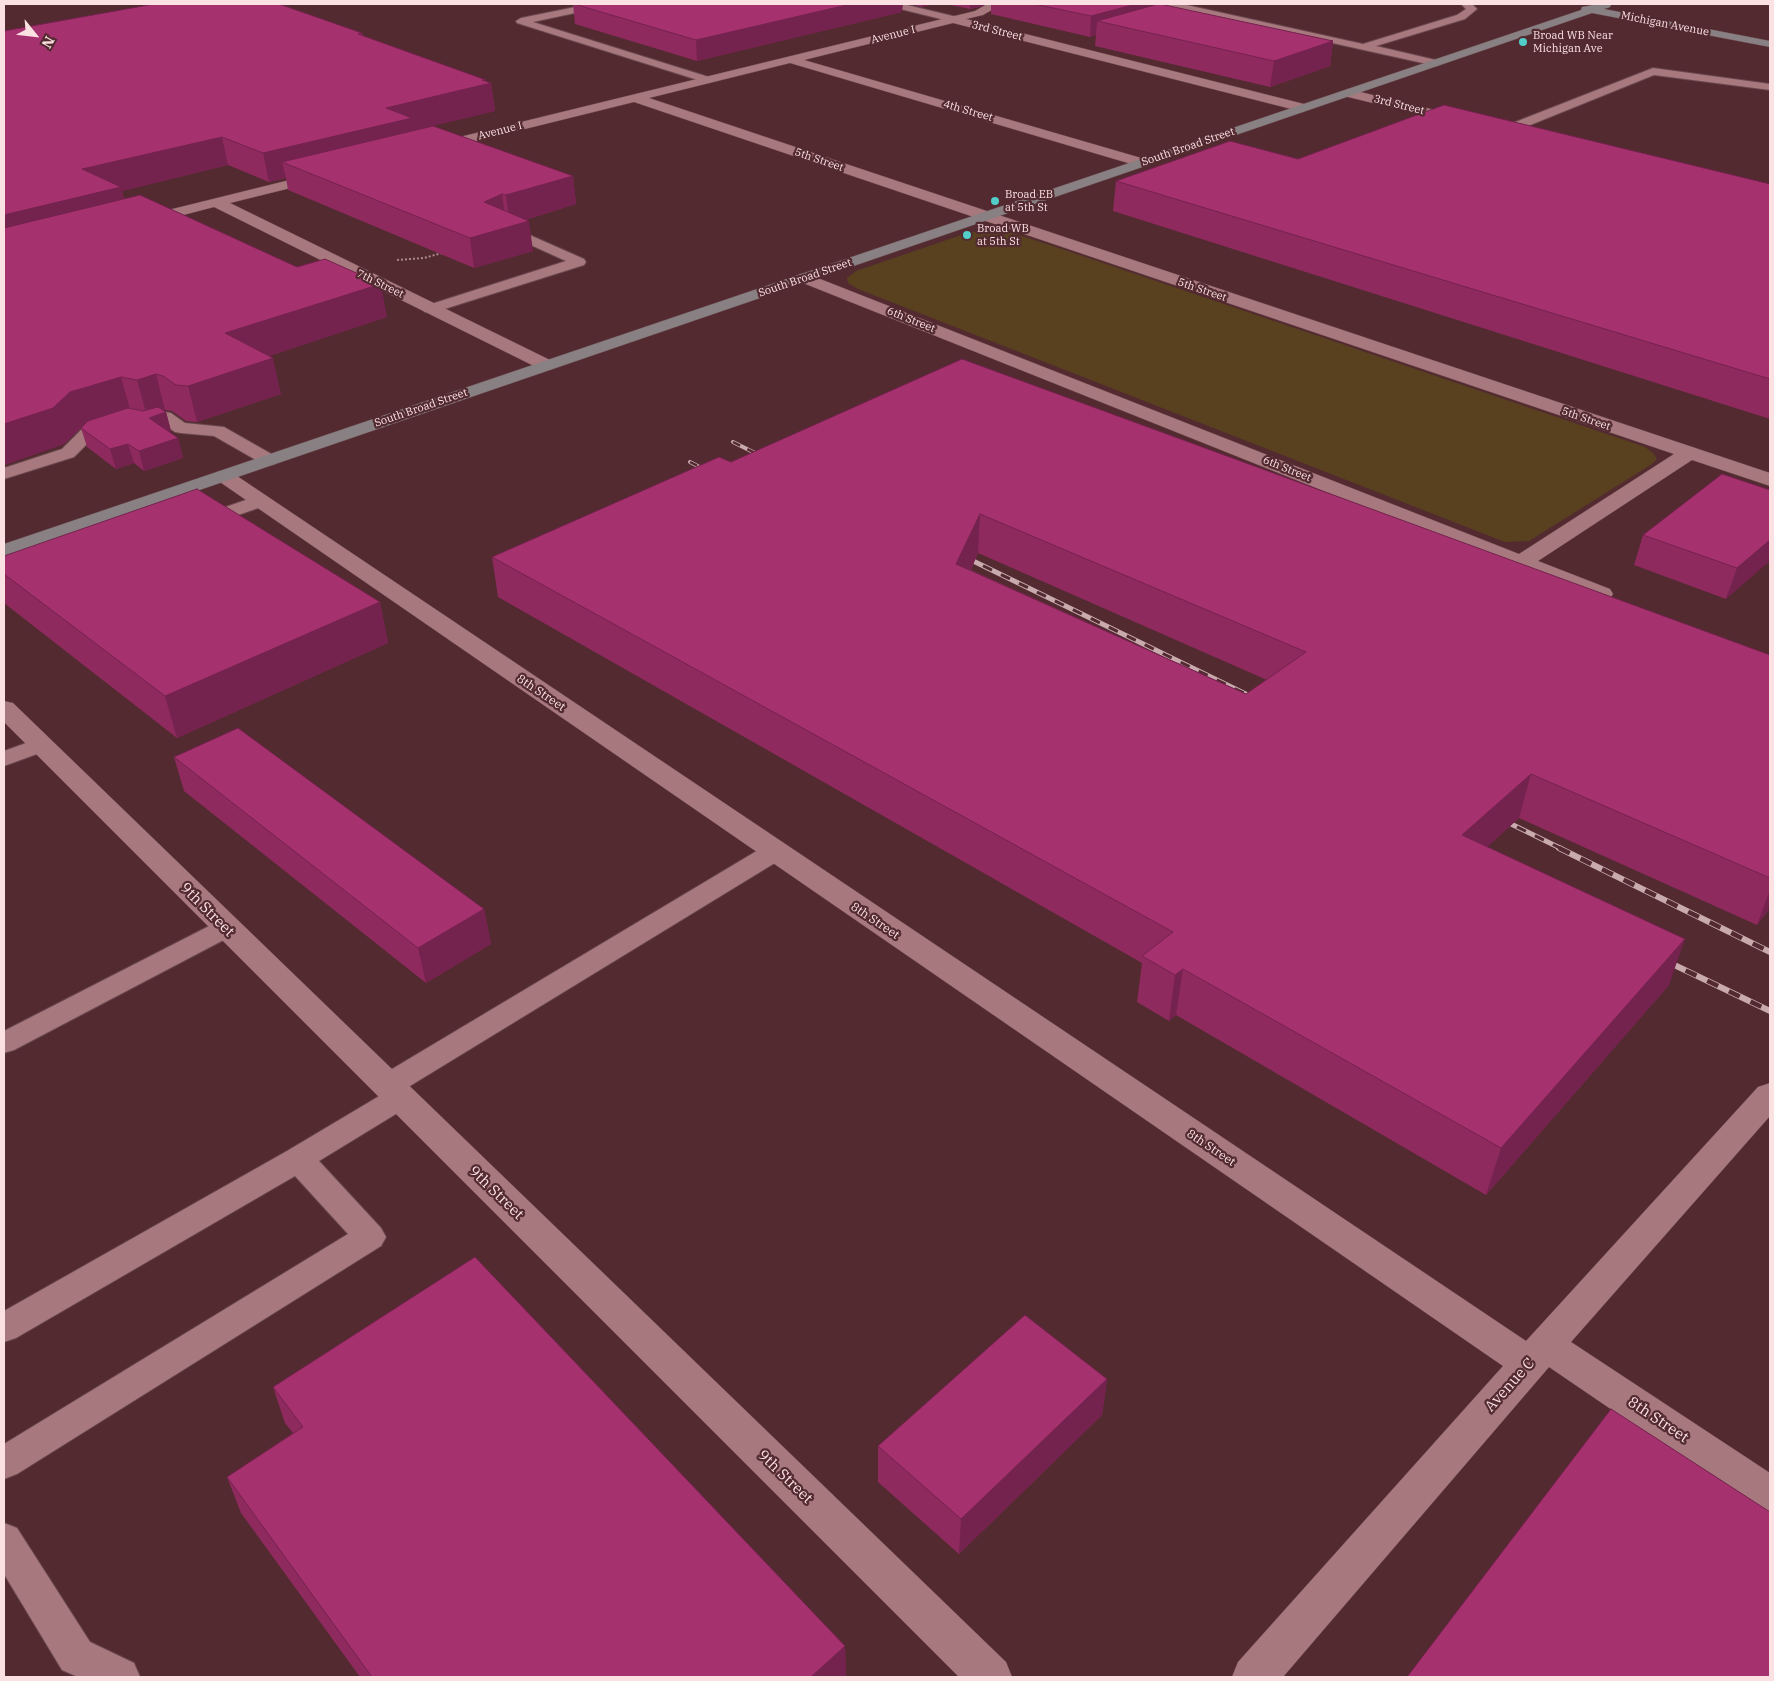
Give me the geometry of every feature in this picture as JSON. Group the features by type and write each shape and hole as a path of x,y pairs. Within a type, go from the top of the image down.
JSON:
{"street":[{"name":"Avenue I","path":"416,152 953,20 988,10 992,7 992,4"},
{"name":"Michigan Avenue","path":"1568,5 1600,6 1770,36"},
{"name":"Michigan Avenue","path":"1600,6 1770,44"},
{"name":"South Broad Street","path":"4,551 1600,6"},
{"name":"3rd Street","path":"953,20 1303,108"},
{"name":"4th Street","path":"792,60 1143,162"},
{"name":"3rd Street","path":"1348,93 1474,124"},
{"name":"5th Street","path":"635,98 1770,480"},
{"path":"1499,130 1523,136"},
{"path":"128,224 340,171"},
{"name":"7th Street","path":"215,202 546,365"},
{"name":"6th Street","path":"804,278 1623,602"},
{"path":"1521,562 1690,453"},
{"name":"8th Street","path":"224,476 774,852 1537,1354 1770,1495"},
{"name":"9th Street","path":"4,708 990,1677"},
{"name":"Avenue C","path":"1254,1677 1537,1354 1770,1095"}],"lane":[{"path":"603,4 521,21 708,80"},
{"path":"892,4 953,20"},
{"path":"1170,4 1436,63"},
{"path":"1363,47 1461,17 1472,9 1466,4"},
{"path":"1499,130 1653,71 1770,87"},
{"path":"445,145 464,152"},
{"path":"430,309 579,262 507,230"},
{"path":"4,474 68,453 87,434 132,420 148,422 165,417 181,428 218,430 269,460"},
{"path":"155,500 182,522 260,501"},
{"path":"4,759 40,745"},
{"path":"4,1328 298,1159 393,1092 774,852"},
{"path":"4,1043 226,928"},
{"path":"4,1463 370,1237 298,1159"},
{"path":"4,1540 76,1656 120,1677"}],"shaded area":[{"path":"993,231 1012,233 1050,245 1645,447 1657,459 1652,464 1529,541 1505,542 858,289 848,283 847,278 856,271 970,232"}],"building":[{"path":"154,4 279,4 362,33 358,34 491,83 386,108 412,118 263,153 222,137 82,169 121,187 4,215 4,31"},
{"path":"574,4 851,4 696,40"},
{"path":"1034,4 1136,4 1091,16"},
{"path":"1158,4 1333,41 1274,61 1097,21"},
{"path":"1444,105 1770,184 1770,379 1116,181 1230,141 1298,159"},
{"path":"433,126 573,176 506,195 502,194 484,202 529,221 470,238 282,162"},
{"path":"140,195 297,267 325,259 381,284 225,333 273,358 188,386 176,385 163,376 156,374 137,380 121,377 70,392 53,408 4,424 4,228"},
{"path":"962,359 1770,655 1770,878 1531,774 1462,835 1685,939 1501,1148 1183,969 1175,975 1142,956 1173,932 492,557 719,457 731,462","holes":["980,514 1306,652 1246,694 956,564"]},
{"path":"158,407 166,412 149,418 178,438 139,451 128,444 110,449 81,428 88,421 128,408 143,411"},
{"path":"1722,474 1770,490 1770,540 1737,568 1643,535"},
{"path":"197,489 380,602 165,696 4,574 4,556"},
{"path":"238,728 484,909 418,948 174,757"},
{"path":"475,1257 845,1646 811,1677 372,1677 227,1477 303,1427 273,1387"},
{"path":"1025,1315 1107,1379 961,1519 878,1446"},
{"path":"1611,1409 1770,1512 1770,1677 1407,1677"}],"railway":[{"path":"733,442 765,458"},
{"path":"690,462 709,472"},
{"path":"962,555 968,558"},
{"path":"965,557 1256,699"},
{"path":"1499,818 1562,849"},
{"path":"1559,848 1770,952"},
{"path":"1664,960 1770,1011"}],"place":[{"name":"Broad WB Near Michigan Ave","path":"1523,42"},
{"name":"Broad EB at 5th St","path":"995,201"},
{"name":"Broad WB at 5th St","path":"967,235"}]}
